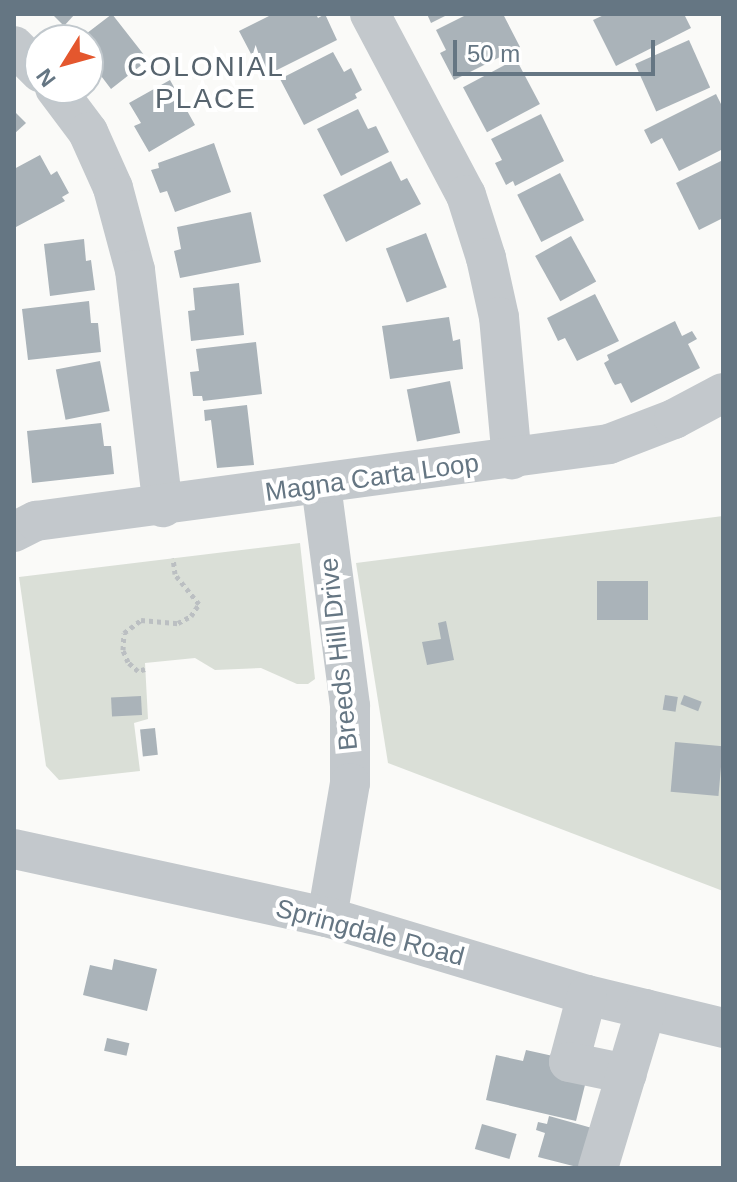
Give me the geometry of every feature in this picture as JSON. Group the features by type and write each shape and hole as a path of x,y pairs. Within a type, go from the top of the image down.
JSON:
{"street":[{"path":"370,14 466,195 474,220 499,317 512,459"},
{"path":"67,104 88,132 106,174 135,270 163,507"},
{"name":"Magna Carta Loop","path":"14,532 36,521 163,507 609,444 674,419 723,393"},
{"name":"Breeds Hill Drive","path":"321,485 350,706 350,783 327,917"},
{"name":"Springdale Road","path":"14,849 327,917 587,995 723,1028"},
{"path":"587,995 569,1062 627,1074"},
{"path":"598,1168 646,1009"}],"path":[{"path":"145,669 138,671 128,662 123,650 124,633 141,620 178,623 191,616 199,604 175,574 173,558"}],"shaded area":[{"path":"723,516 723,891 388,763 356,563"},
{"path":"300,543 315,679 308,684 297,684 261,668 215,670 195,658 145,663 148,719 134,723 140,771 59,780 46,766 19,577"}],"building":[{"path":"52,14 75,14 66,24"},
{"path":"112,14 148,60 111,89 104,80 104,24 99,24"},
{"path":"273,14 316,14 318,18 325,14 337,40 263,77 239,31"},
{"path":"427,14 449,14 431,23"},
{"path":"468,14 503,14 520,47 454,80 440,53 446,50 436,30"},
{"path":"606,14 684,14 691,28 616,66 593,20"},
{"path":"689,40 710,88 656,112 635,64"},
{"path":"333,52 344,72 351,68 362,90 355,94 357,98 304,125 280,79"},
{"path":"516,59 540,104 487,132 463,87"},
{"path":"170,80 195,125 149,152 134,126 141,123 129,103"},
{"path":"716,94 723,108 723,149 679,171 662,138 651,144 644,130"},
{"path":"358,109 368,129 376,126 389,152 341,176 317,129"},
{"path":"14,111 26,123 14,134"},
{"path":"541,114 564,161 515,186 513,181 506,185 495,163 502,160 491,139"},
{"path":"214,143 231,192 175,212 167,191 160,193 151,170 159,168 158,163"},
{"path":"40,155 51,175 57,171 69,193 62,197 65,201 16,227 14,169"},
{"path":"723,160 723,218 699,230 676,183"},
{"path":"391,161 401,181 407,178 421,204 346,242 323,195"},
{"path":"560,173 584,220 541,242 517,195"},
{"path":"251,212 261,262 180,278 174,251 181,249 177,227"},
{"path":"426,233 447,287 407,303 386,248"},
{"path":"571,236 596,281 560,301 535,256"},
{"path":"84,239 86,261 91,260 95,290 50,296 44,244"},
{"path":"239,283 244,335 191,341 188,311 195,310 193,288"},
{"path":"595,294 619,341 577,361 565,338 558,341 547,318"},
{"path":"89,301 91,323 98,323 101,352 28,360 22,309"},
{"path":"449,317 453,341 460,339 463,369 390,379 382,326"},
{"path":"675,321 682,336 692,331 697,339 688,344 700,368 631,403 621,383 615,385 613,382 604,363 609,360 607,355"},
{"path":"256,342 262,394 203,401 202,396 193,396 190,372 199,371 196,349"},
{"path":"100,361 110,411 66,420 56,370"},
{"path":"450,381 460,433 417,441 407,389"},
{"path":"247,405 254,465 217,468 211,420 205,421 204,410"},
{"path":"101,423 104,446 111,446 114,474 32,483 27,431"},
{"path":"597,581 648,581 648,620 597,620"},
{"path":"446,621 454,660 427,665 422,642 441,639 438,623"},
{"path":"665,695 678,697 675,712 663,710"},
{"path":"684,695 702,702 698,711 680,704"},
{"path":"141,696 142,715 112,717 111,698"},
{"path":"155,728 158,755 143,756 140,730"},
{"path":"675,742 723,746 718,796 671,792"},
{"path":"114,959 157,969 147,1011 83,995 90,965 112,970"},
{"path":"107,1038 129,1043 126,1056 104,1051"},
{"path":"526,1050 553,1056 550,1068 587,1077 576,1121 486,1100 496,1055 523,1061"},
{"path":"549,1116 592,1128 581,1168 538,1157 545,1133 536,1130 538,1122 547,1124"},
{"path":"482,1124 517,1134 509,1159 475,1149"}],"district":[{"name":"COLONIAL PLACE","path":"206,83"}]}
